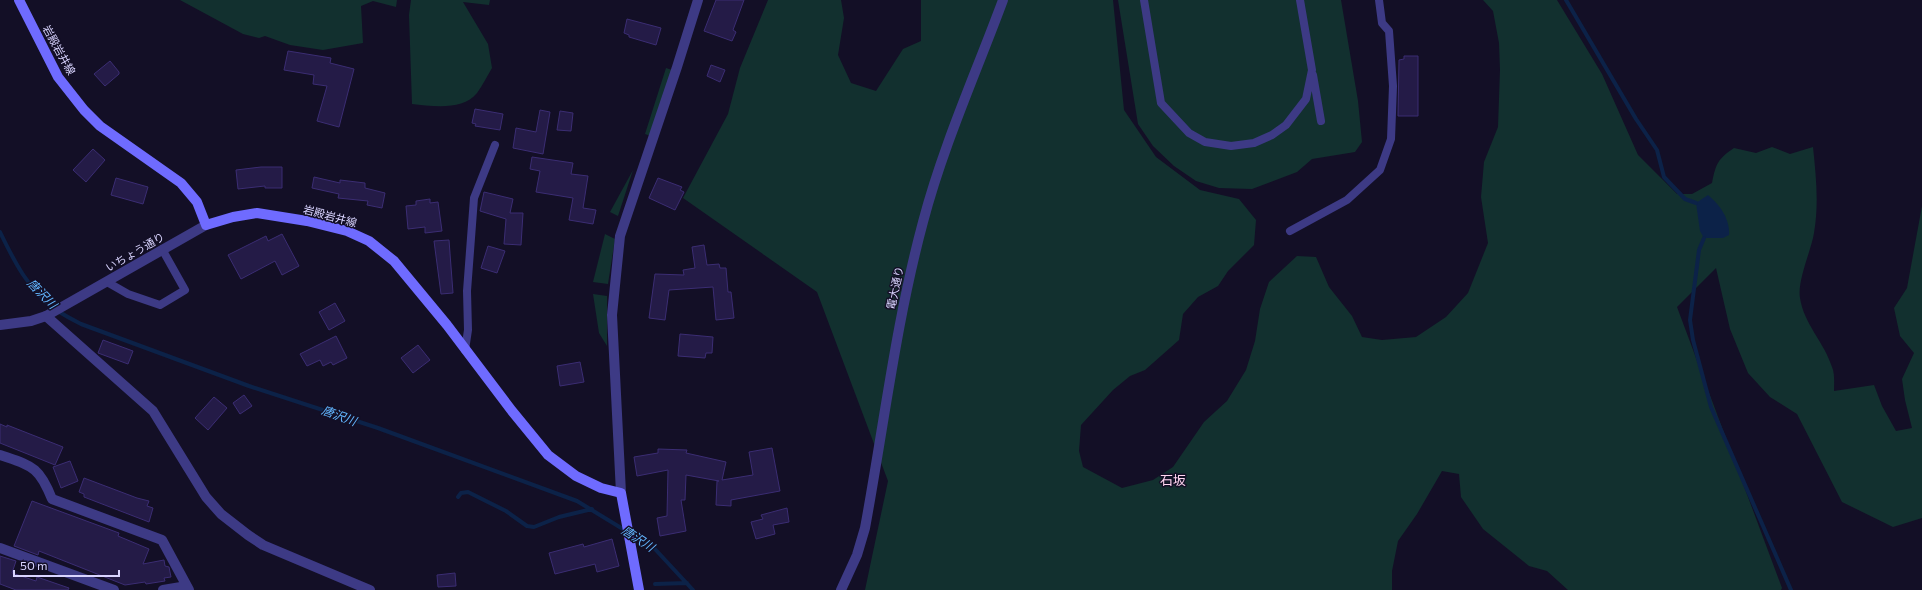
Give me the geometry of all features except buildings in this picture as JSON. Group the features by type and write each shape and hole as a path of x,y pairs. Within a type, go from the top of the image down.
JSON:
{"main road":[{"name":"岩殿岩井線","path":"19,0 58,76 84,110 100,126 181,184 197,202 206,225 233,216 257,213 307,221 359,236 380,248 394,261 548,455 576,476 601,488 621,493"},
{"path":"621,493 639,590"}],"street":[{"path":"621,493 612,315 620,236 698,0"},
{"name":"電大通り","path":"841,590 857,555 864,528 896,340 923,221 942,159 1003,0"},
{"name":"いちょう通り","path":"46,316 206,225"},
{"path":"0,325 31,321 46,316 153,411 206,497 221,514 263,545 370,590"},
{"path":"0,455 30,465 39,472 52,499 162,540 188,588 164,590"},
{"path":"0,548 114,590"}],"lane":[{"path":"1144,0 1161,102 1189,133 1205,142 1231,146 1254,144 1272,135 1286,125 1306,99 1312,70"},
{"path":"1300,0 1321,121"},
{"path":"1290,231 1347,200 1380,170 1391,139 1393,86 1389,31 1382,23 1379,0"},
{"path":"466,350 468,330 467,291 474,198 496,145"},
{"path":"107,282 128,294 160,305 185,290 162,249"}],"green space":[{"path":"180,0 397,0 396,7 373,1 361,6 363,43 323,50 290,45 265,36 259,38 243,34"},
{"path":"411,0 490,0 489,5 463,2 488,44 492,68 477,93 464,103 447,106 412,104 409,15"},
{"path":"768,0 841,0 844,18 838,55 851,83 876,91 903,49 921,41 921,0 1113,0 1124,110 1156,157 1200,190 1239,199 1256,220 1254,245 1228,271 1218,286 1198,297 1183,314 1179,340 1145,370 1130,376 1113,390 1081,425 1079,451 1083,467 1122,488 1153,480 1173,467 1204,422 1227,401 1246,370 1255,341 1260,309 1269,282 1297,256 1316,257 1329,287 1352,316 1362,337 1382,340 1416,337 1446,317 1468,293 1488,243 1481,197 1484,162 1498,127 1500,70 1499,43 1493,11 1483,0 1557,0 1602,74 1638,155 1677,194 1692,194 1712,183 1718,162 1724,155 1734,148 1756,153 1772,147 1790,154 1813,147 1817,201 1816,222 1800,283 1800,298 1802,307 1832,367 1834,376 1834,391 1874,385 1882,406 1896,431 1912,428 1905,400 1902,379 1914,353 1900,336 1894,308 1907,288 1922,206 1922,518 1893,527 1842,502 1797,414 1770,397 1748,373 1730,329 1716,268 1677,307 1782,588 1781,590 1568,590 1547,571 1529,566 1483,529 1461,497 1459,474 1442,471 1417,514 1398,541 1392,571 1392,590 865,590 888,481 817,292 683,198 728,114 740,68"},
{"path":"1118,0 1341,0 1358,101 1362,142 1355,152 1312,159 1297,172 1252,189 1219,188 1196,181 1174,166 1153,146 1138,124"},
{"path":"666,68 672,70 651,136 645,134"},
{"path":"633,170 618,216 610,212"},
{"path":"605,234 615,239 608,284 593,282"},
{"path":"593,294 607,296 607,346 599,333"}],"water":[{"path":"1708,195 1720,208 1728,223 1729,235 1723,238 1704,238 1700,231 1696,203"}],"waterway":[{"path":"1566,0 1636,119 1657,150 1664,177 1685,199 1696,203"},
{"name":"唐沢川","path":"0,232 11,254 30,285 56,310 81,324 249,386 378,428 577,501 654,548 693,590"},
{"path":"1704,238 1699,250 1690,320 1693,340 1711,407 1791,590"},
{"path":"458,497 461,493 468,492 506,511 527,526 534,527 559,517 592,509"},
{"path":"655,584 687,583"}],"district":[{"name":"石坂","path":"1173,480"}]}
